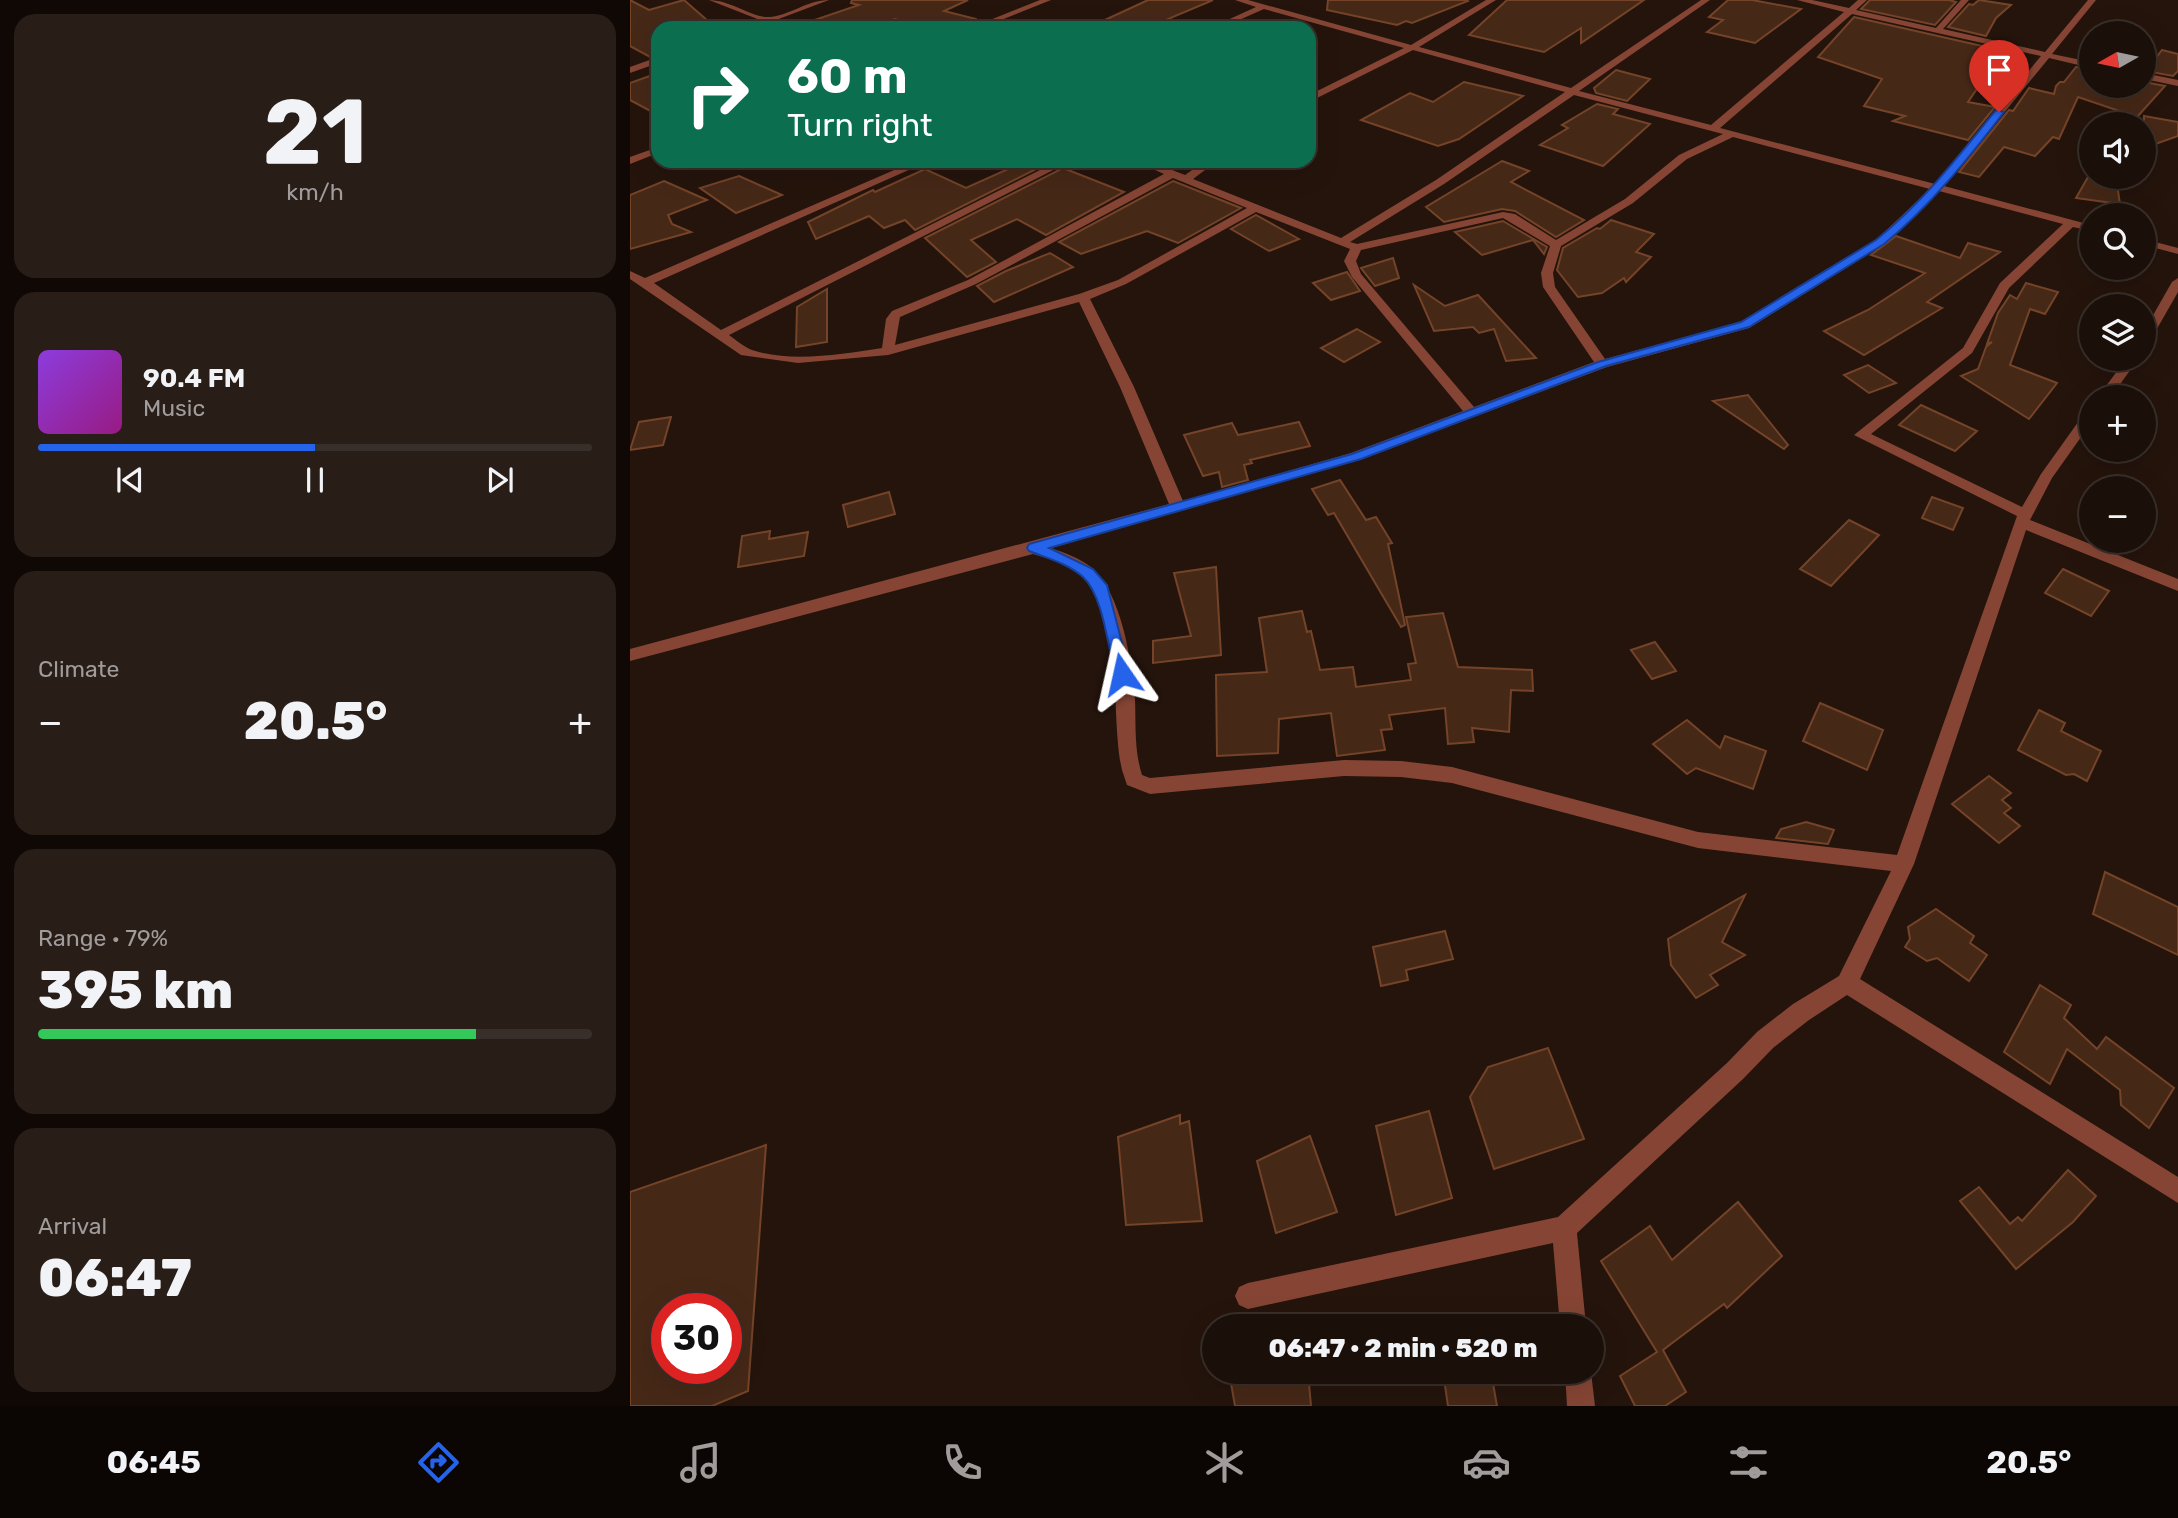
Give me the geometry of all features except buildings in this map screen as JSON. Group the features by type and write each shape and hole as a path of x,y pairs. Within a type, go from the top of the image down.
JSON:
{"street":[{"path":"713,0 769,20"},
{"path":"766,21 825,0"},
{"path":"992,21 1047,0"},
{"path":"1239,0 1310,21"},
{"path":"1281,0 1287,15"},
{"path":"1316,96 1411,48 1492,0"},
{"path":"1342,242 1440,182 1706,0"},
{"path":"1801,0 2079,62"},
{"path":"1714,128 1863,0"},
{"path":"1937,31 1965,0"},
{"path":"630,655 1034,548 1356,456 1602,364 1745,325 1880,242 1938,187 2092,0"},
{"path":"1230,21 1263,7"},
{"path":"1316,23 2079,225"},
{"path":"630,70 651,62"},
{"path":"2156,78 2178,83"},
{"path":"1602,364 1549,287 1547,273 1556,245 1566,236 1629,201 1683,157 1733,133"},
{"path":"630,161 651,153"},
{"path":"645,282 908,168"},
{"path":"722,334 1052,168"},
{"path":"1160,168 1356,248 1503,215 1511,216 1556,245"},
{"path":"1188,178 1202,168"},
{"path":"888,351 892,319 896,314 972,282 1174,173"},
{"path":"630,274 745,352 761,356 814,358 888,351 1083,297 1139,275 1257,207"},
{"path":"2070,222 2004,286 1968,350 1861,435 2023,518 2178,585"},
{"path":"2156,245 2178,251"},
{"path":"1356,248 1350,261 1356,275 1472,413"},
{"path":"2156,320 2178,282"},
{"path":"1083,297 1127,387 1178,507"},
{"path":"1248,1296 1564,1228 1735,1071 1765,1040 1801,1012 1847,983 1904,863 2023,518 2046,477 2079,431"},
{"path":"1034,548 1067,560 1087,572 1101,589 1119,651 1126,696 1128,765 1133,780 1150,786 1344,768 1401,769 1452,775 1698,840 1904,863"},
{"path":"1847,983 2178,1192"},
{"path":"1564,1228 1572,1314"},
{"path":"1579,1384 1581,1406"}],"route":[{"path":"1122,674 1119,651 1101,589 1087,572 1067,560 1034,548 1356,456 1602,364 1745,325 1880,242 1896,229 1938,187 1999,112"}]}
